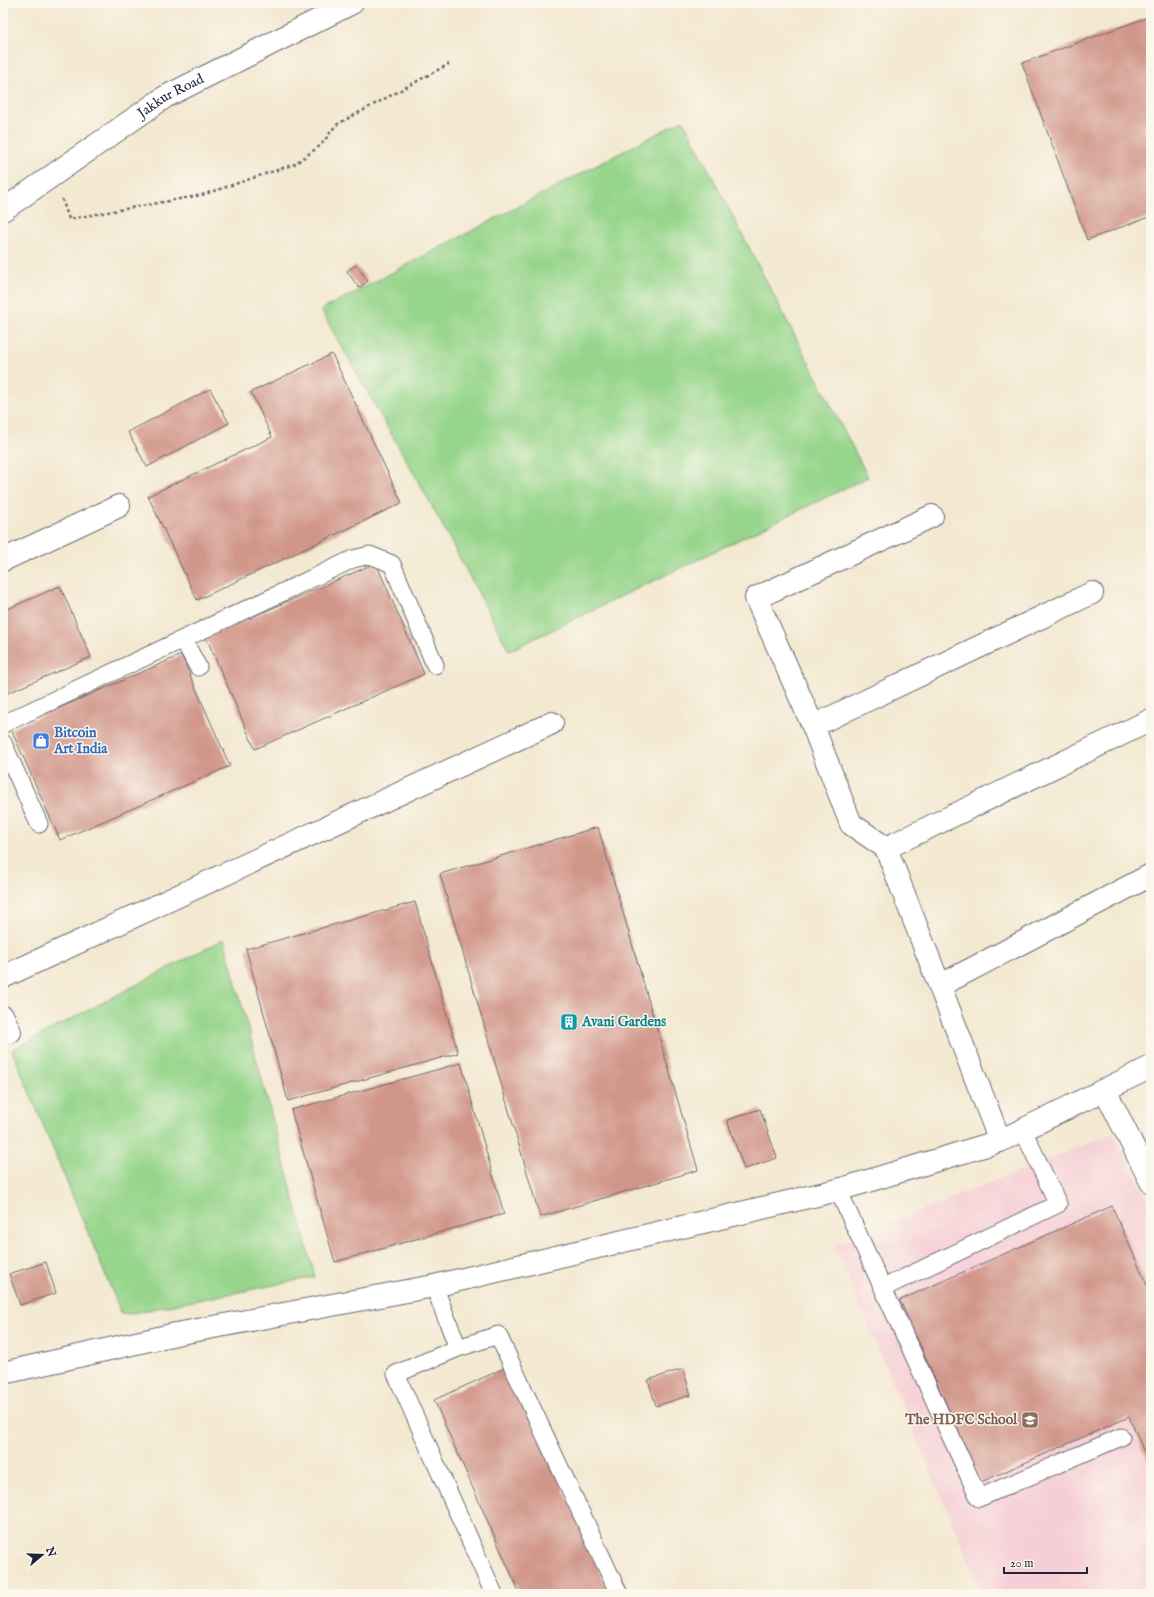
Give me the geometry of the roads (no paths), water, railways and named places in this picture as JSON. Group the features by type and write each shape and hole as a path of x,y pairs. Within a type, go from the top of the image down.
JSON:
{"street":[{"name":"Jakkur Road","path":"3,210 165,97 352,3"},
{"path":"3,560 119,506"},
{"path":"932,516 756,598 813,726 851,824 886,848 941,985 1000,1141"},
{"path":"813,726 1092,593"},
{"path":"886,848 1151,720"},
{"path":"3,976 552,723"},
{"path":"941,985 1151,875"},
{"path":"3,1373 176,1334 434,1286 838,1190 1000,1141 1151,1067"},
{"path":"1105,1090 1151,1182"}],"lane":[{"path":"3,724 353,559 370,555 392,564 434,665"},
{"path":"183,639 198,667"},
{"path":"3,743 39,824"},
{"path":"883,1288 1058,1204 1023,1130"},
{"path":"838,1190 979,1498 1121,1437"},
{"path":"434,1286 458,1348"},
{"path":"494,1594 396,1374 458,1348 498,1335 619,1594"}],"place":[{"name":"Bitcoin Art India","path":"41,741"},
{"name":"Avani Gardens","path":"569,1022"},
{"name":"The HDFC School","path":"1030,1420"}]}
